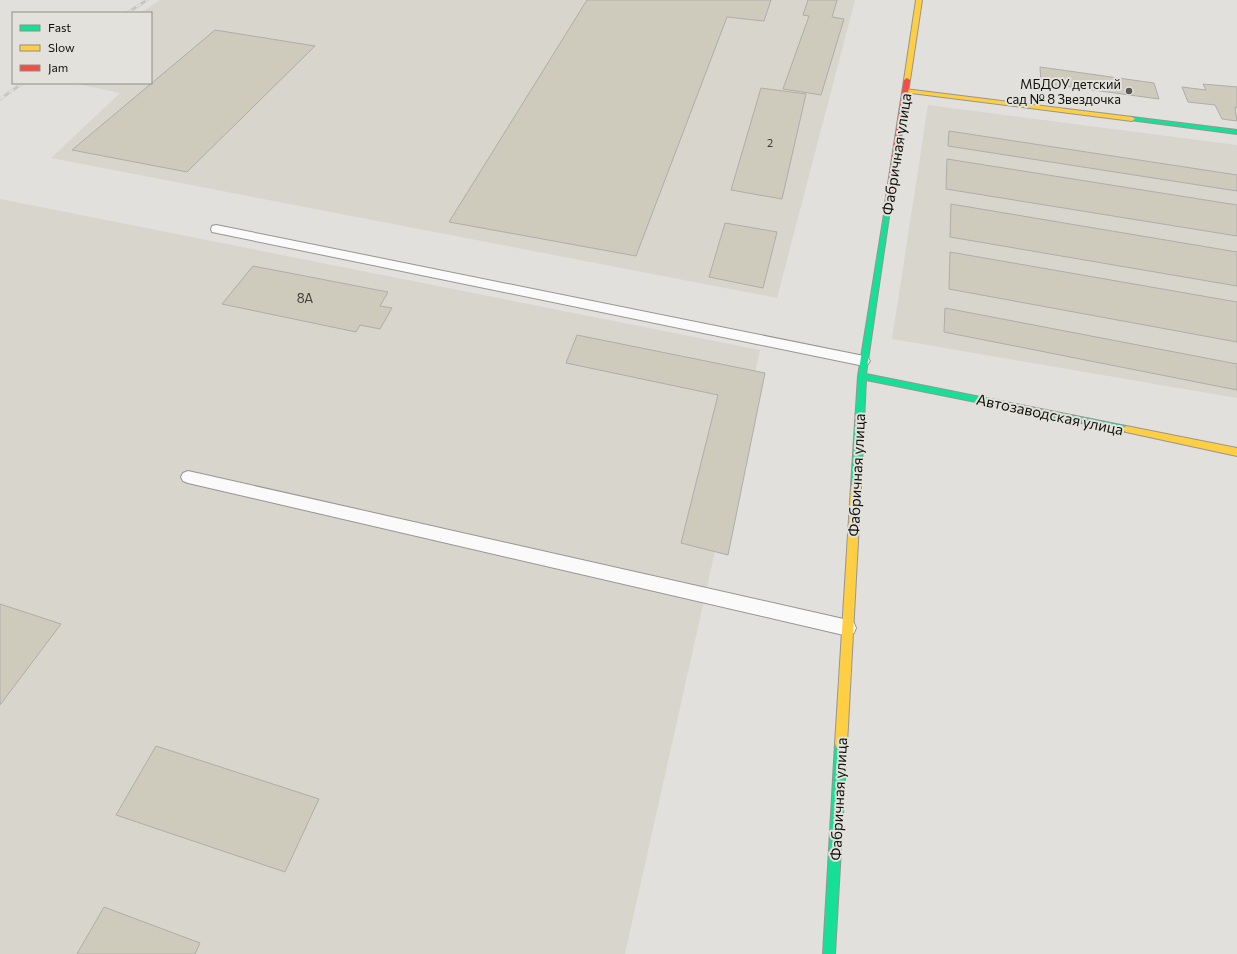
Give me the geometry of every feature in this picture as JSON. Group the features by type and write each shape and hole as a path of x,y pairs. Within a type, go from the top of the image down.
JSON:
{"street":[{"name":"Фабричная улица","path":"829,954 862,376 919,0"},
{"path":"905,91 1237,132"},
{"name":"Автозаводская улица","path":"862,376 1237,452"}],"lane":[{"path":"216,229 864,361"},
{"path":"188,477 848,628"}],"shaded area":[{"path":"160,0 855,0 777,298 51,158 120,93 78,84 152,84 152,12 142,12"},
{"path":"928,105 1237,145 1237,398 892,339"},
{"path":"0,199 760,350 625,954 0,954"}],"building":[{"path":"587,0 771,0 764,21 727,17 636,256 449,222"},
{"path":"808,0 837,0 832,17 844,19 821,95 783,89 809,16 803,15"},
{"path":"215,30 315,46 187,172 72,150"},
{"name":"МБДОУ детский сад № 8 Звездочка","path":"1040,67 1154,83 1159,99 1041,83"},
{"path":"1203,84 1237,87 1237,108 1235,107 1237,121 1222,119 1215,105 1188,102 1182,87 1206,90"},
{"path":"761,88 806,94 782,199 731,190"},
{"path":"949,131 1237,175 1237,191 948,146"},
{"path":"947,159 1237,205 1237,236 946,189"},
{"path":"951,204 1237,252 1237,286 950,237"},
{"path":"725,223 777,232 763,288 709,277"},
{"path":"950,252 1237,302 1237,342 949,289"},
{"path":"253,266 388,292 380,306 392,308 380,329 360,325 356,332 222,304"},
{"path":"945,308 1237,364 1237,390 944,332"},
{"path":"577,335 765,373 728,555 681,543 718,395 566,363"},
{"path":"0,604 61,624 0,705"},
{"path":"156,746 319,799 285,872 116,815"},
{"path":"104,907 200,943 195,954 77,954"}],"railway":[{"path":"129,12 147,0"},
{"path":"0,99 22,84"}],"traffic: fast":[{"path":"1132,119 1237,132"},
{"path":"856,486 862,376 887,210"},
{"path":"862,376 1126,429"},
{"path":"829,954 841,744"}],"traffic: slow":[{"path":"907,80 919,0"},
{"path":"905,91 1132,119"},
{"path":"1126,429 1237,452"},
{"path":"841,744 856,486"}],"traffic: jam":[{"path":"887,210 907,80"}],"place":[{"name":"МБДОУ детский сад № 8 Звездочка","path":"1129,91"}]}
